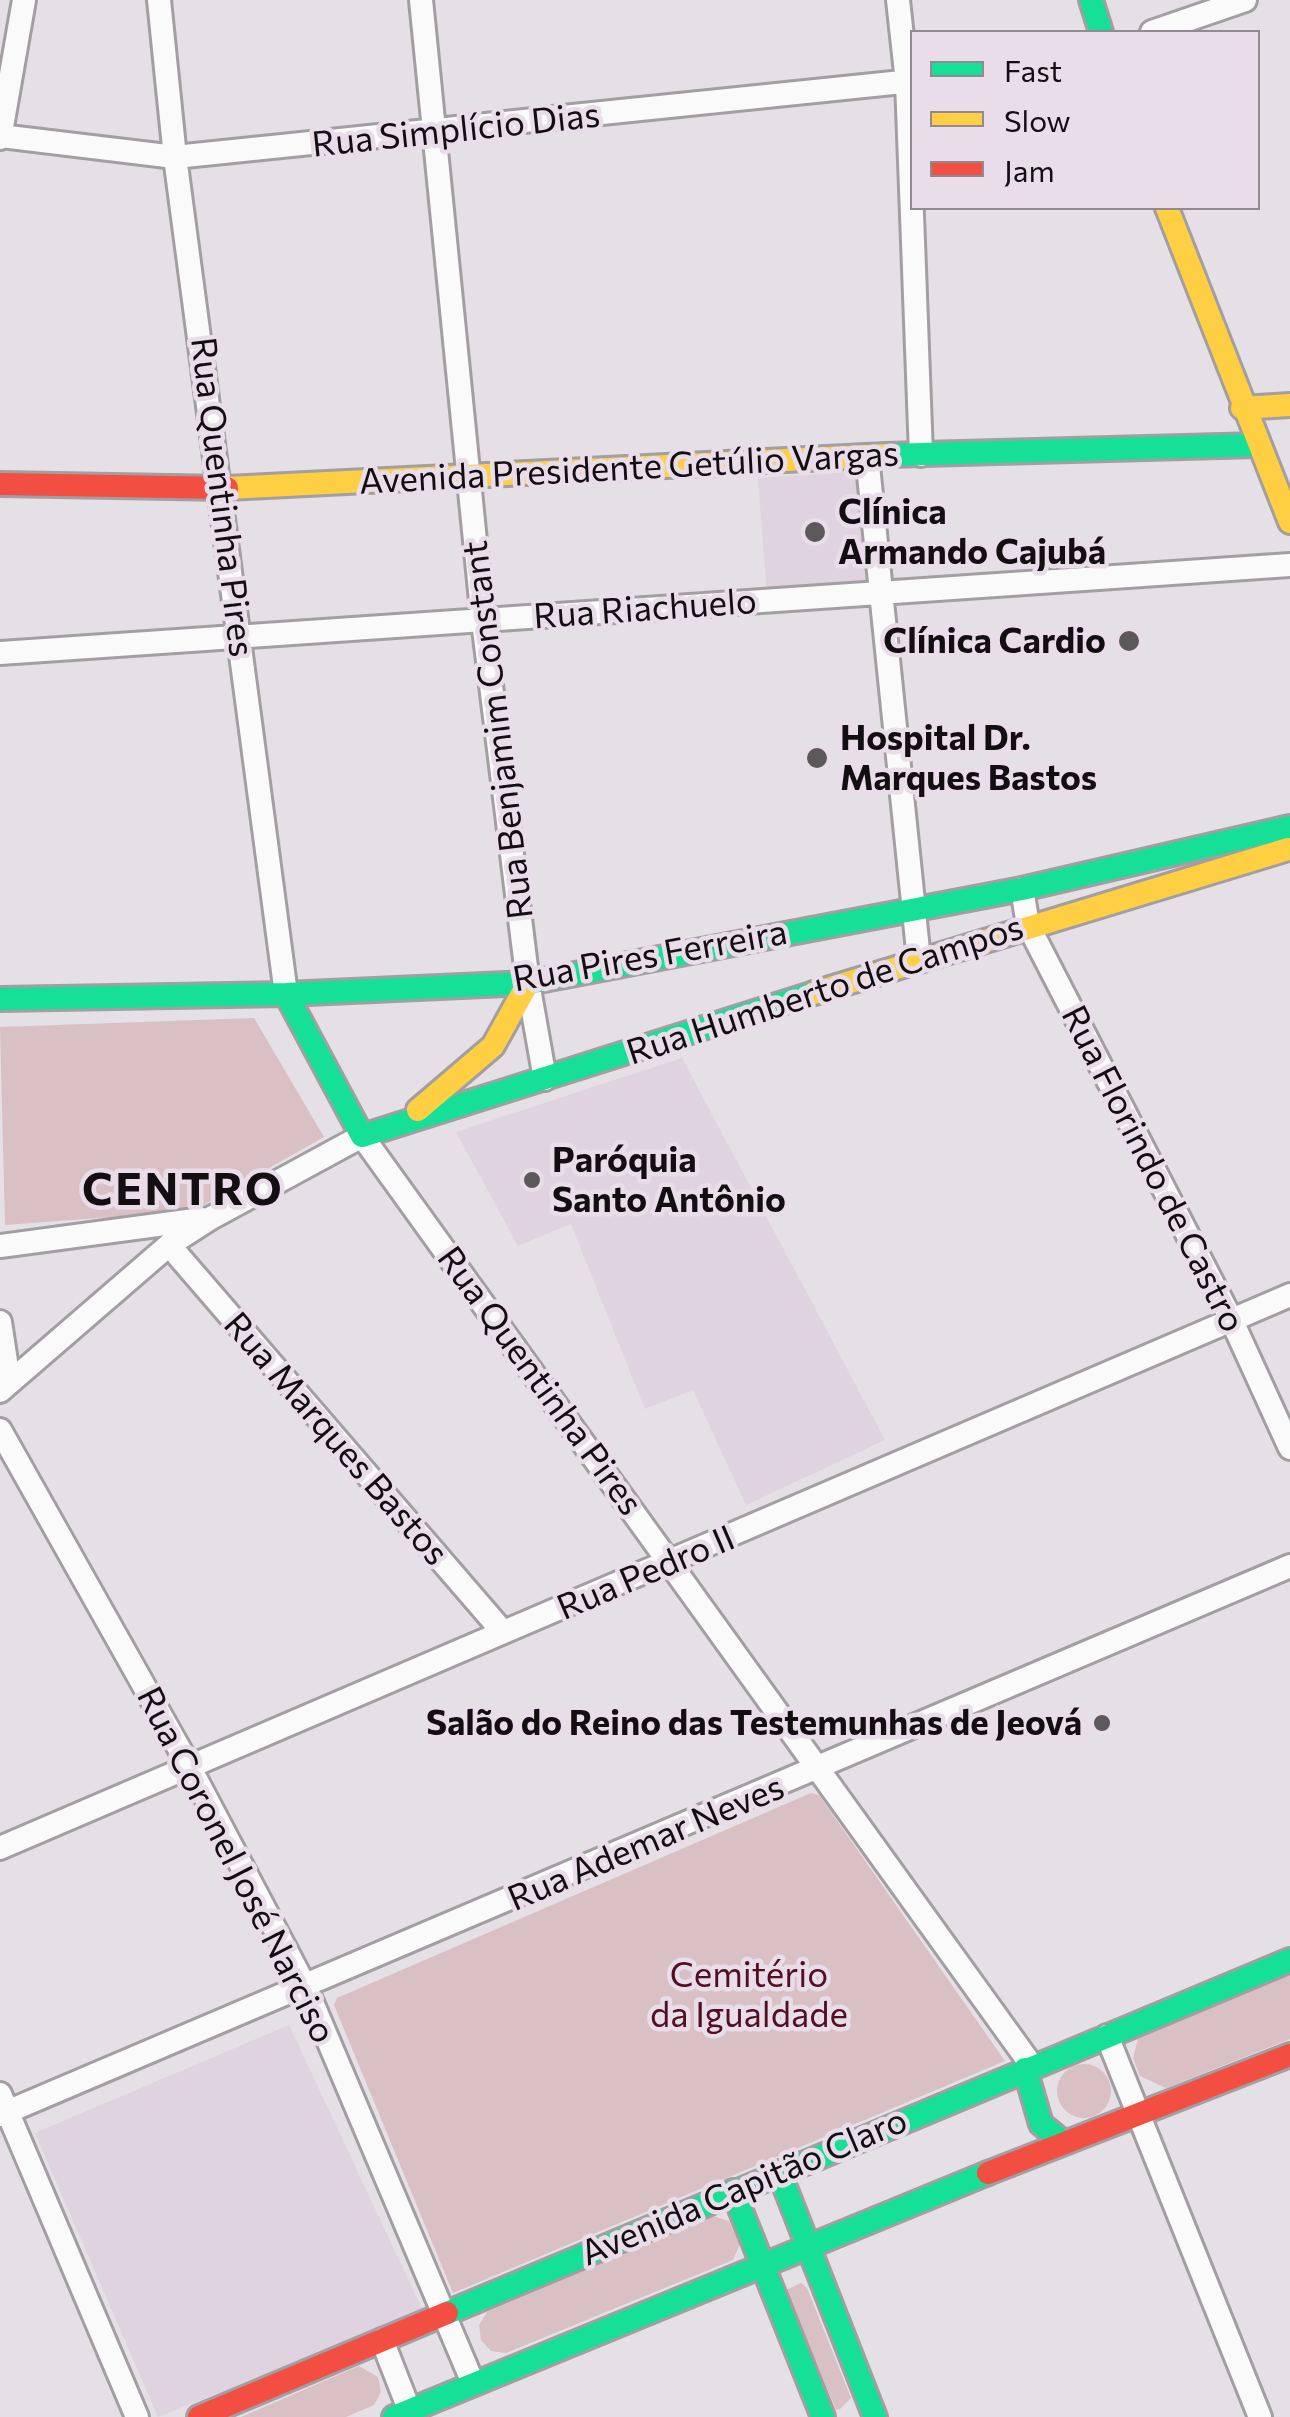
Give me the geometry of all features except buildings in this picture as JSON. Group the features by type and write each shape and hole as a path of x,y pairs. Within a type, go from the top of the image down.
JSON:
{"street":[{"path":"0,136 24,0"},
{"name":"Rua Quentinha Pires","path":"159,0 176,157 286,994"},
{"name":"Rua Benjamim Constant","path":"421,0 483,621 528,983 545,1079"},
{"path":"898,0 910,82"},
{"path":"1090,0 1100,30"},
{"path":"1158,30 1245,0"},
{"name":"Rua Simplício Dias","path":"0,136 176,157 434,134 910,82"},
{"path":"914,210 921,455"},
{"path":"1167,210 1242,408 1258,445 1282,481 1290,522"},
{"path":"1242,408 1290,404"},
{"name":"Avenida Presidente Getúlio Vargas","path":"0,484 222,488 867,456 1258,445"},
{"path":"867,456 918,960"},
{"name":"Rua Riachuelo","path":"0,654 882,590 1290,566"},
{"name":"Rua Pires Ferreira","path":"0,999 286,994 528,983 912,906 1022,889 1290,828"},
{"name":"Rua Humberto de Campos","path":"362,1136 1028,925 1290,848"},
{"name":"Rua Florindo de Castro","path":"1022,889 1028,925 1232,1322 1290,1448"},
{"path":"402,1123 493,1046 528,983"},
{"path":"4,1386 170,1246 210,1218 362,1136 286,994"},
{"name":"Rua Quentinha Pires","path":"362,1136 673,1562 1028,2068"},
{"path":"0,1246 210,1218"},
{"name":"Rua Marques Bastos","path":"170,1246 503,1632"},
{"name":"Rua Pedro II","path":"0,1848 1290,1296"},
{"path":"0,1322 4,1386"},
{"name":"Rua Coronel José Narciso","path":"0,1430 190,1766 306,1988 473,2383"},
{"name":"Rua Ademar Neves","path":"3,2107 306,1988 1290,1566"},
{"name":"Avenida Capitão Claro","path":"200,2417 1290,1960"},
{"path":"1107,2036 1260,2417"},
{"path":"382,2340 405,2415 443,2408 473,2383 1063,2142 1290,2054"},
{"path":"1028,2068 1041,2124 1063,2142"},
{"path":"3,2107 138,2417"},
{"path":"779,2172 873,2412 846,2417"},
{"path":"733,2191 823,2417"}],"shaded area":[{"name":"Clínica Armando Cajubá","path":"860,471 873,586 767,594 758,478"},
{"path":"682,1058 885,1440 746,1505 693,1390 645,1409 571,1224 518,1246 456,1132"},
{"path":"289,2025 423,2311 158,2417 35,2133"}],"green space":[{"path":"254,1018 324,1137 193,1211 5,1225 0,1027"},
{"name":"Cemitério da Igualdade","path":"811,1793 819,1795 1005,2061 453,2293 334,2005 337,1998"},
{"path":"1290,1972 1290,2039 1166,2088 1140,2076 1133,2058 1138,2039"},
{"path":"1084,2064 1103,2072 1111,2091 1103,2110 1084,2118 1065,2110 1057,2091 1065,2072"},
{"path":"713,2216 729,2221 740,2244 733,2260 506,2353 491,2351 481,2340 479,2325 487,2312"},
{"path":"801,2283 807,2288 851,2398 840,2409 836,2410 786,2290"},
{"path":"359,2366 378,2377 381,2392 374,2405 346,2417 241,2417"}],"traffic: fast":[{"path":"1091,0 1100,30"},
{"path":"886,455 1258,445"},
{"path":"0,999 286,994 528,983 1022,889 1290,827"},
{"path":"286,994 362,1136 814,993"},
{"path":"447,2313 1290,1960"},
{"path":"1025,2069 1041,2124 1063,2142"},
{"path":"779,2172 875,2417"},
{"path":"394,2417 988,2173"},
{"path":"733,2191 823,2417"}],"traffic: slow":[{"path":"1168,210 1290,522"},
{"path":"1242,408 1290,405"},
{"path":"227,488 886,455"},
{"path":"814,993 1288,849"},
{"path":"418,1110 493,1046 528,983"}],"traffic: jam":[{"path":"0,484 227,488"},
{"path":"988,2173 1290,2055"},
{"path":"199,2417 447,2313"}],"place":[{"name":"Clínica Armando Cajubá","path":"815,532"},
{"name":"Clínica Cardio","path":"1129,641"},
{"name":"Hospital Dr. Marques Bastos","path":"817,758"},
{"name":"Paróquia Santo Antônio","path":"532,1180"},
{"name":"Salão do Reino das Testemunhas de Jeová","path":"1102,1723"}],"district":[{"name":"CENTRO","path":"183,1190"}]}
